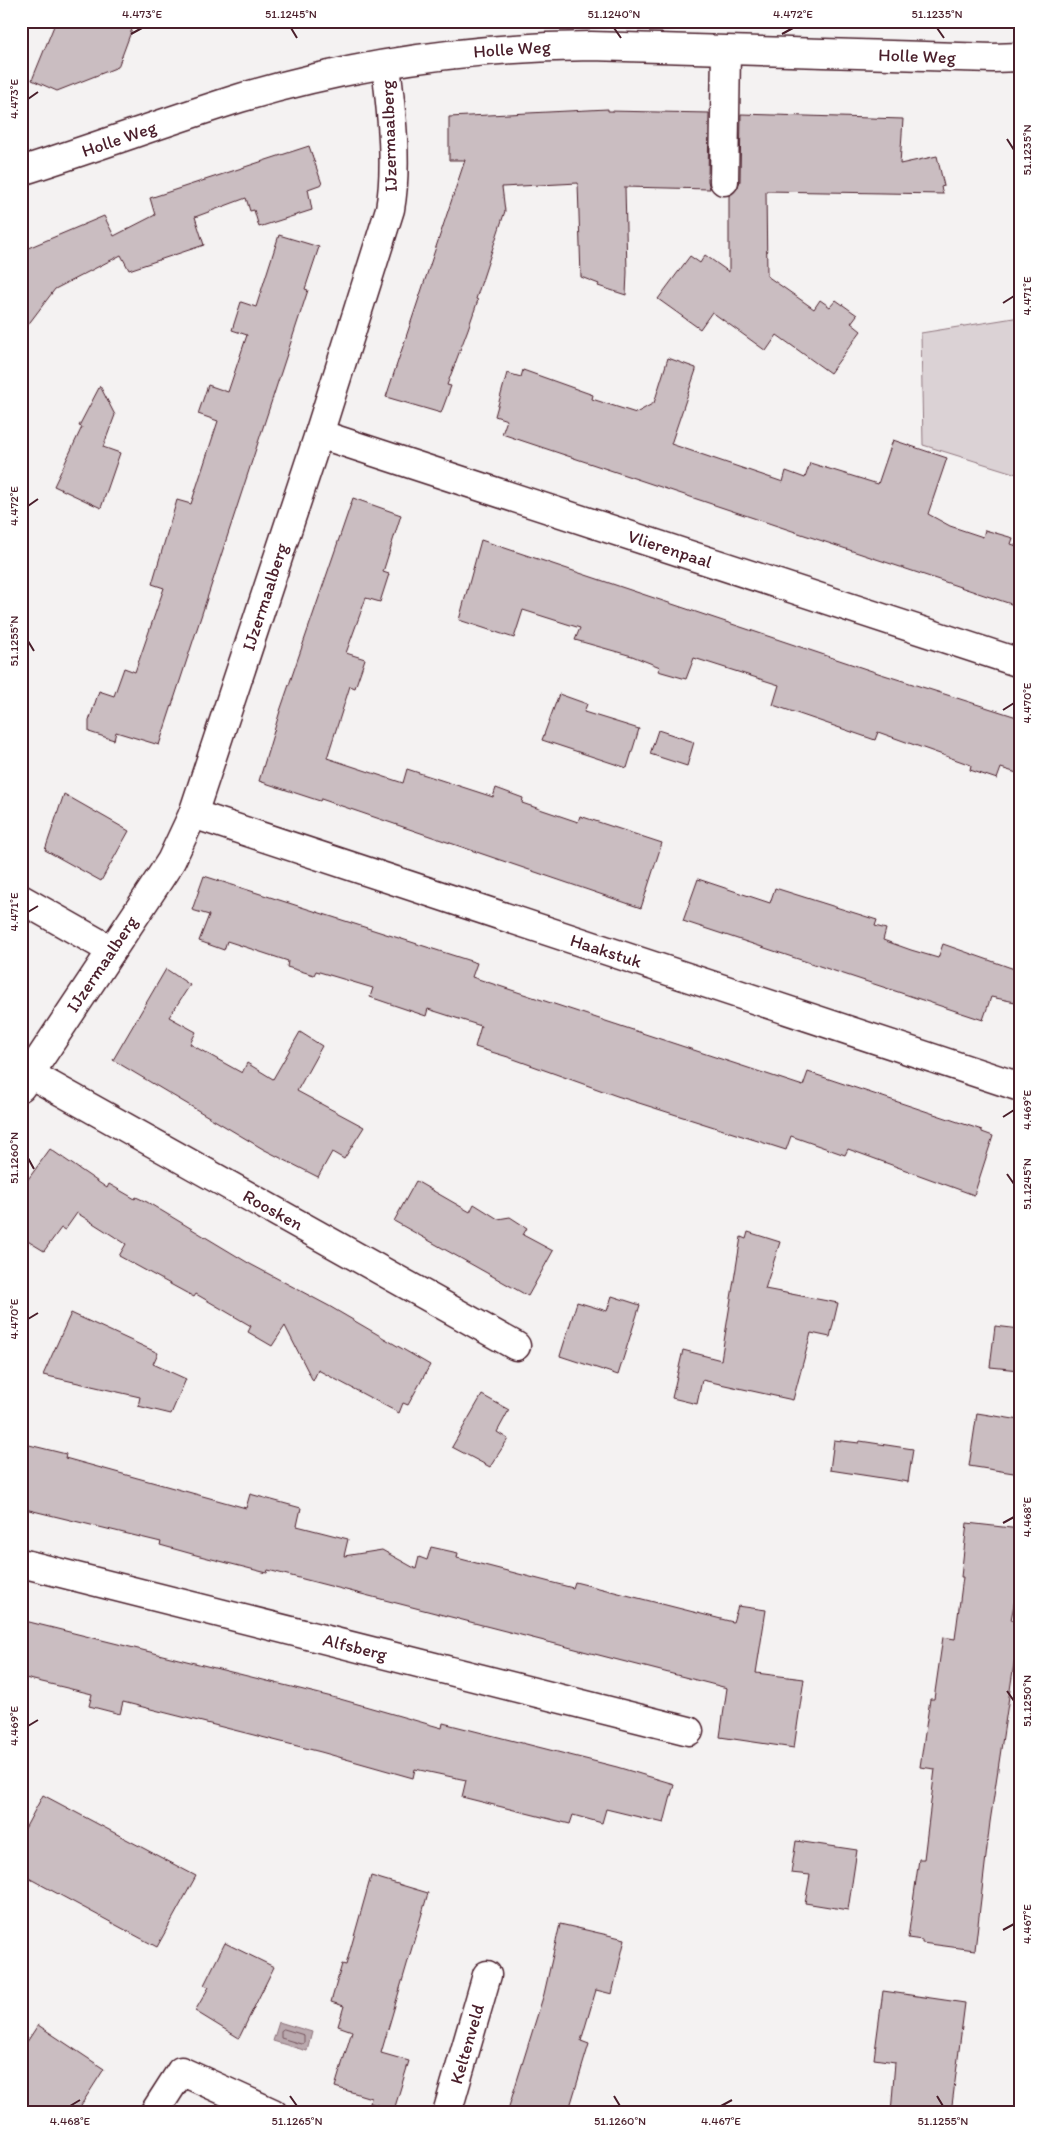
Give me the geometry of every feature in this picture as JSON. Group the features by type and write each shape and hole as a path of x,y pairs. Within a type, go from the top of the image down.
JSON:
{"street":[{"name":"Holle Weg","path":"21,171 241,98 325,77 456,53 539,46 591,46 993,58 1020,57"},
{"path":"724,181 726,51"},
{"name":"IJzermaalberg","path":"25,1080 171,861 193,814 319,434 392,196 390,102 386,65"},
{"name":"Vlierenpaal","path":"319,434 1020,663"},
{"name":"Haakstuk","path":"193,814 1020,1088"},
{"path":"21,899 111,950"},
{"name":"Roosken","path":"25,1080 516,1346"},
{"name":"Alfsberg","path":"21,1564 689,1731"},
{"name":"Keltenveld","path":"447,2113 486,1976"},
{"path":"154,2113 181,2071 273,2113"}],"shaded area":[{"path":"1020,317 1020,475 923,445 921,333"}],"water":[{"path":"279,2022 312,2032 307,2051 273,2041"}],"building":[{"path":"56,21 135,21 118,67 57,91 32,80"},
{"path":"608,109 608,111 709,113 708,181 710,189 625,187 626,295 598,286 599,284 581,277 578,183 502,187 505,211 476,299 478,300 447,385 451,386 441,413 386,397 465,160 449,160 449,117"},
{"path":"741,114 903,119 900,164 937,156 944,186 941,187 943,194 766,191 767,276 814,309 820,300 830,307 836,300 857,315 851,323 861,331 830,373 777,335 766,351 712,312 700,329 658,299 690,256 700,263 705,255 729,272 729,195 737,189 740,181"},
{"path":"309,146 322,184 308,189 312,210 259,227 254,210 250,211 246,198 195,217 204,245 129,270 121,255 55,289 21,334 21,251 104,216 114,236 155,215 150,198"},
{"path":"279,235 319,247 305,289 308,290 159,745 116,732 114,740 89,732 89,721 99,691 114,696 124,668 135,672 164,588 152,584 177,500 191,504 218,421 198,414 208,385 228,392 247,335 232,330 241,302 256,307"},
{"path":"668,358 696,368 671,444 783,482 786,471 805,478 810,463 878,484 893,440 947,458 928,514 950,526 983,537 985,530 1013,538 1011,544 1020,547 1020,607 502,434 507,420 495,416 507,373 521,377 523,370 593,395 592,399 636,413 654,403"},
{"path":"100,386 115,415 103,447 120,453 101,508 54,486 82,427 79,426"},
{"path":"353,498 401,515 383,572 389,574 380,602 366,598 346,653 365,659 355,688 350,686 327,758 403,783 407,769 493,797 496,788 523,798 522,803 578,822 580,816 662,843 641,908 321,799 320,801 259,781 280,711"},
{"path":"481,540 878,673 1020,718 1020,774 1001,768 997,779 970,770 971,765 878,732 875,740 773,705 779,685 694,658 686,679 658,671 660,667 632,656 575,640 580,628 523,610 514,638 459,620"},
{"path":"559,694 587,704 584,712 639,729 627,768 542,740"},
{"path":"658,730 694,742 687,766 650,754"},
{"path":"64,794 129,831 101,881 45,850"},
{"path":"204,876 477,963 472,977 803,1086 808,1072 982,1130 982,1132 993,1136 974,1195 848,1149 845,1155 791,1136 786,1150 617,1096 475,1047 481,1026 428,1009 426,1016 370,997 373,988 316,971 314,975 287,967 288,961 227,941 224,950 199,941 209,915 192,910"},
{"path":"698,879 770,903 775,888 877,920 875,926 886,929 883,940 911,950 938,958 943,944 1020,971 1020,1003 991,997 983,1020 683,921"},
{"path":"166,969 190,985 169,1017 196,1032 190,1044 242,1073 247,1063 273,1079 300,1032 322,1046 297,1091 364,1127 344,1159 332,1152 318,1177 263,1149 113,1060"},
{"path":"50,1149 107,1188 109,1184 135,1199 136,1197 147,1202 250,1264 329,1306 430,1365 408,1405 403,1403 399,1413 318,1370 313,1381 285,1326 272,1346 248,1332 251,1326 196,1294 194,1297 119,1256 126,1244 77,1213 65,1230 61,1228 44,1251 21,1237 21,1189"},
{"path":"416,1181 470,1212 474,1204 498,1219 510,1217 527,1228 523,1235 553,1251 528,1296 394,1221"},
{"path":"748,1232 780,1242 765,1289 838,1303 830,1337 811,1333 793,1400 702,1380 697,1404 672,1398 683,1350 721,1360 741,1237 746,1239"},
{"path":"612,1296 640,1305 618,1375 560,1356 577,1302 607,1311"},
{"path":"71,1313 158,1353 153,1364 186,1379 171,1414 138,1406 140,1397 43,1375"},
{"path":"995,1326 1020,1329 1020,1370 990,1367"},
{"path":"482,1395 509,1410 497,1432 508,1439 490,1467 452,1447"},
{"path":"977,1413 1020,1420 1020,1474 969,1466"},
{"path":"834,1440 859,1443 860,1441 913,1449 908,1482 830,1470"},
{"path":"21,1443 66,1454 65,1458 246,1508 250,1494 301,1508 297,1526 348,1539 344,1556 382,1550 416,1569 419,1557 427,1560 431,1547 458,1553 457,1558 573,1588 575,1582 733,1622 738,1606 766,1610 756,1673 804,1679 794,1748 720,1737 727,1688 268,1570 267,1573 196,1555 160,1545 161,1542 21,1508"},
{"path":"967,1523 1020,1529 1020,1573 1011,1620 1020,1621 1020,1624 990,1822 975,1950 922,1943 922,1940 908,1938 919,1859 924,1859 935,1769 920,1767 930,1699 934,1699 943,1637 955,1639 963,1577 961,1577"},
{"path":"21,1620 340,1699 442,1728 443,1723 617,1767 674,1784 664,1823 606,1809 602,1823 573,1815 570,1824 462,1797 466,1780 415,1769 413,1778 321,1752 123,1702 120,1714 89,1706 92,1694 21,1677"},
{"path":"43,1795 196,1876 157,1947 21,1874 21,1836"},
{"path":"796,1841 857,1850 848,1910 805,1903 810,1875 791,1873"},
{"path":"371,1876 428,1893 381,2053 409,2061 394,2110 370,2103 371,2098 335,2087 352,2031 338,2026 344,2006 331,2002 342,1964 346,1965"},
{"path":"560,1924 625,1939 612,1994 596,1990 581,2041 589,2044 568,2113 507,2113 544,1994"},
{"path":"225,1943 274,1967 239,2038 195,2011 209,1987 204,1985"},
{"path":"883,1991 965,2003 951,2113 891,2113 895,2062 874,2059"},
{"path":"38,2025 104,2069 76,2113 21,2113 21,2051"}]}
